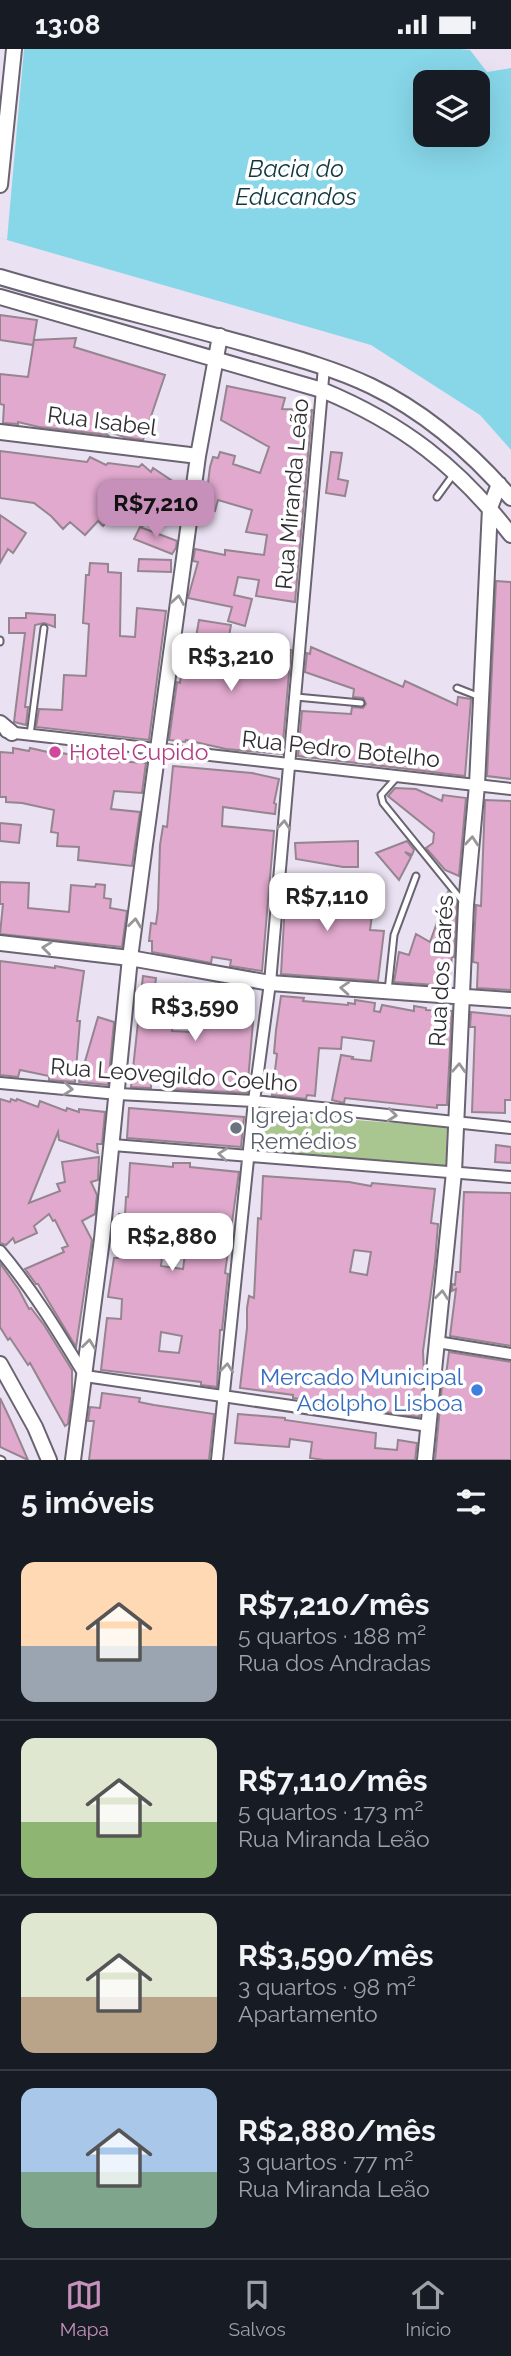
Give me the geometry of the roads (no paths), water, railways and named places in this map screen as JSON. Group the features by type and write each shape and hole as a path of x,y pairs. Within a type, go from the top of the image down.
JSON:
{"street":[{"path":"0,185 13,49"},
{"path":"0,277 324,367 372,386 408,407 466,451 511,498"},
{"path":"0,297 322,390 362,407 427,448 455,472 490,508 511,535"},
{"path":"73,1460 113,1145 130,958 198,456 220,337"},
{"name":"Rua Miranda Leão","path":"217,1460 254,1101 270,983 324,367"},
{"name":"Rua Isabel","path":"0,432 198,456"},
{"name":"Rua dos Barés","path":"425,1460 454,1172 466,905 477,785 490,508 499,484"},
{"path":"0,723 6,732"},
{"name":"Rua Pedro Botelho","path":"6,732 511,789"},
{"path":"0,943 130,958 270,983 511,1000"},
{"name":"Rua Leovegildo Coelho","path":"0,1083 118,1094 254,1101 511,1128"},
{"path":"113,1145 511,1177"},
{"path":"0,1251 40,1303 85,1376 429,1426"},
{"path":"437,1342 511,1354"},
{"path":"0,1364 35,1427 48,1460"}],"lane":[{"path":"437,497 455,472"},
{"path":"30,735 44,628"},
{"path":"457,688 482,698"},
{"path":"296,697 361,703"},
{"path":"397,777 383,791 383,803 466,905"},
{"path":"388,991 394,935 416,876"}],"water":[{"name":"Bacia do Educandos","path":"0,49 470,50 485,70 413,70 413,147 490,147 490,72 511,68 511,450 480,415 371,345 0,238"}],"place":[{"name":"Hotel Cupido","path":"55,752"},
{"name":"Igreja dos Remédios","path":"236,1128"},
{"name":"Mercado Municipal Adolpho Lisboa","path":"477,1390"}]}
